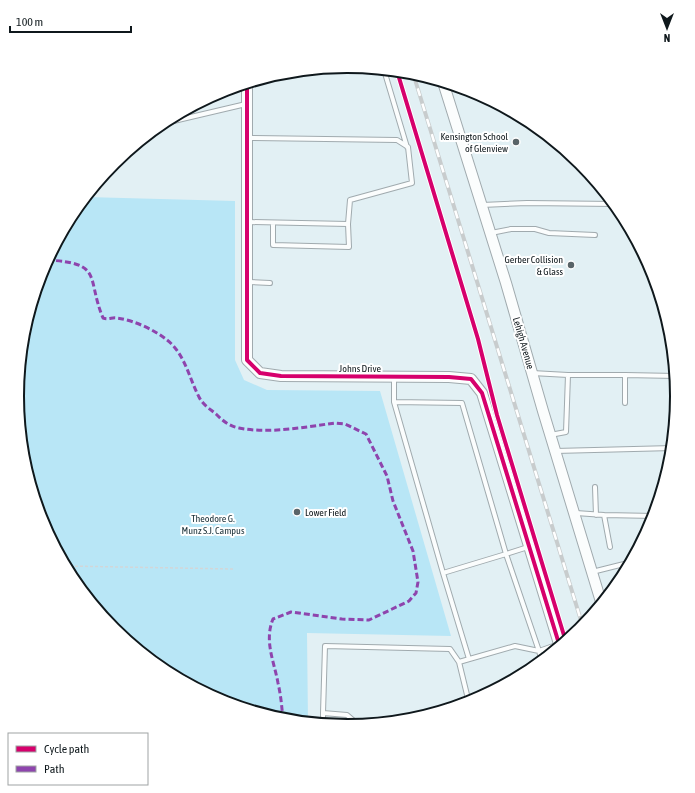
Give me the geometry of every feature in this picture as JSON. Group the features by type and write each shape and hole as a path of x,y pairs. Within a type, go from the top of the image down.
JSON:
{"street":[{"name":"Lehigh Avenue","path":"445,88 491,233 554,451 600,598"},
{"name":"Johns Drive","path":"247,89 247,360 260,373 281,376 394,376 471,379 482,393 559,642"}],"lane":[{"path":"272,223 273,245 349,246 348,224 350,200 412,183 408,147 386,76"},
{"path":"181,119 248,103"},
{"path":"248,138 397,140 408,147"},
{"path":"482,205 527,203 607,204"},
{"path":"248,222 348,224"},
{"path":"491,233 511,228 535,228 549,233 595,235"},
{"path":"247,282 270,283"},
{"path":"532,373 568,375 670,376"},
{"path":"550,435 566,432 568,375"},
{"path":"625,403 626,375"},
{"path":"394,376 394,402 443,574 470,659"},
{"path":"394,402 462,403 506,554 540,656"},
{"path":"554,451 667,448"},
{"path":"596,488 596,515"},
{"path":"573,513 648,516"},
{"path":"604,515 610,547"},
{"path":"443,574 529,547"},
{"path":"591,572 622,567"},
{"path":"323,719 325,646 450,649 459,662 467,696"},
{"path":"459,662 515,646 538,651 550,648"},
{"path":"323,713 347,715 353,720"}],"path":[{"path":"72,566 233,569"}],"green space":[{"name":"Theodore G. Munz S.J. Campus","path":"93,197 235,201 235,360 244,380 267,390 380,391 451,636 307,633 308,717 284,714 244,703 204,687 186,677 134,640 104,610 79,576 57,540 41,500 30,460 24,396 27,354 35,313 41,293 57,253 67,235"}],"railway":[{"path":"415,80 581,620"}],"marked path":[{"path":"54,261 77,265 85,269 93,282 103,318 117,318 137,323 167,340 182,359 195,390 201,400 207,407 229,425 251,430 275,430 335,423 345,424 366,434 387,476 393,501 413,551 418,582 416,593 409,601 369,620 342,619 291,612 273,619 269,635 282,714"}],"cycle path":[{"path":"399,77 478,339 497,415 564,637"},
{"path":"247,89 247,360 260,373 281,376 449,377 471,379 482,393 558,642"}],"place":[{"name":"Kensington School of Glenview","path":"516,142"},
{"name":"Gerber Collision & Glass","path":"571,265"},
{"name":"Lower Field","path":"297,512"}]}
